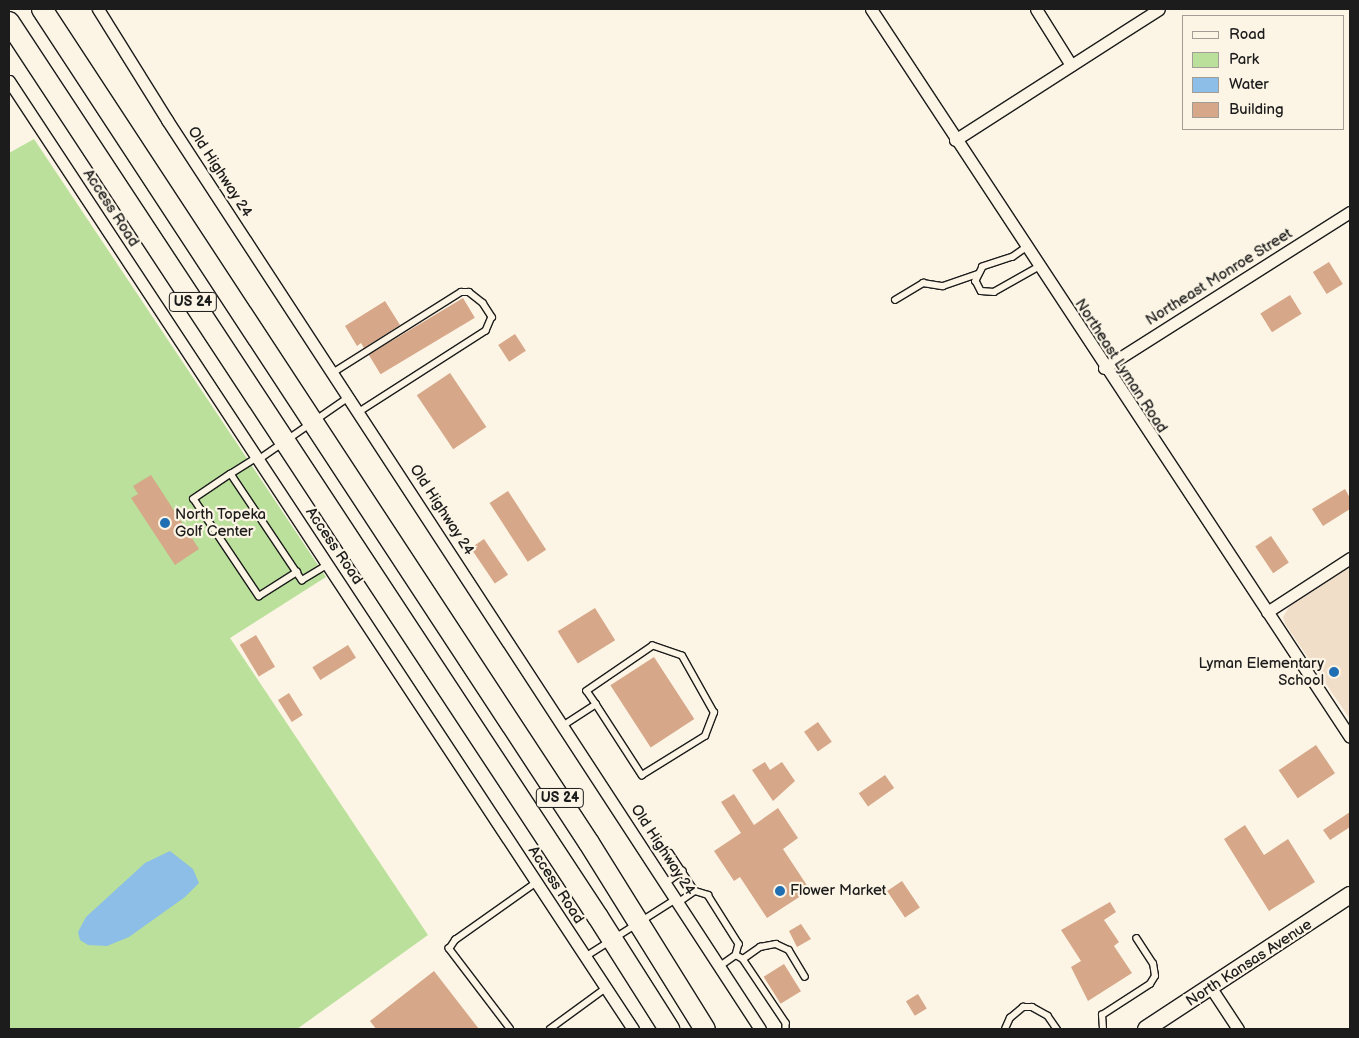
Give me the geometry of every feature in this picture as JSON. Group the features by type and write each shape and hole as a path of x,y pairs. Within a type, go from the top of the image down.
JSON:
{"highway":[{"name":"US 24","path":"42,9 314,421 639,922 705,1029"},
{"name":"US 24","path":"9,22 612,940 668,1029"}],"main road":[{"name":"North Kansas Avenue","path":"1146,1029 1350,895"}],"street":[{"name":"Old Highway 24","path":"98,9 167,120 350,396 760,1029"},
{"name":"Northeast Lyman Road","path":"871,9 1104,368 1350,738"},
{"path":"1036,9 1071,65"},
{"path":"955,140 1159,9"},
{"name":"Access Road","path":"9,81 257,459 329,564 633,1029"},
{"name":"Northeast Monroe Street","path":"1104,368 1350,212"},
{"path":"1267,612 1350,558"},
{"path":"1211,988 1238,1029"}],"lane":[{"path":"1026,248 1013,257 984,267 978,274 976,281 981,291 987,294 1038,267"},
{"path":"895,300 923,283 943,286 978,274"},
{"path":"334,372 461,292 469,292 483,303 492,317 486,331 360,412"},
{"path":"297,572 259,596 194,499 285,441 350,396"},
{"path":"232,474 302,580 329,564"},
{"path":"653,646 682,656 714,713 705,736 642,775 596,704 587,691 653,646"},
{"path":"564,725 596,704"},
{"path":"670,853 696,891 708,895 739,944 736,955 720,966"},
{"path":"666,882 682,871"},
{"path":"510,1029 450,949 455,940 537,882"},
{"path":"585,957 639,922 696,891"},
{"path":"1103,1029 1102,1014 1150,984 1155,976 1152,964 1137,939"},
{"path":"743,959 760,947 776,944 789,950 805,977"},
{"path":"736,955 743,959 786,1023 786,1029"},
{"path":"550,1029 606,988"},
{"path":"1005,1029 1010,1018 1023,1007 1032,1007 1048,1016 1057,1029"}],"shaded area":[{"name":"Lyman Elementary School","path":"1350,567 1350,719 1285,624 1283,617 1289,607"}],"green space":[{"name":"North Topeka Golf Center","path":"34,139 326,577 230,638 428,935 297,1029 9,1029 9,153"}],"water":[{"path":"170,851 193,869 199,883 185,897 129,937 107,946 88,945 80,940 78,932 86,917 145,863"}],"building":[{"path":"1329,262 1343,284 1327,294 1313,272"},
{"path":"1290,295 1302,314 1272,332 1260,314"},
{"path":"463,298 475,318 381,374 369,355"},
{"path":"385,301 400,325 364,348 361,343 357,346 345,326"},
{"path":"515,334 526,351 509,362 498,345"},
{"path":"450,373 486,427 453,449 417,395"},
{"name":"North Topeka Golf Center","path":"151,475 199,549 175,565 131,498 138,494 133,486"},
{"path":"1345,489 1350,498 1350,509 1323,526 1312,509"},
{"path":"508,491 546,550 528,562 490,503"},
{"path":"1271,536 1289,563 1273,573 1255,547"},
{"path":"484,539 508,575 495,584 471,548"},
{"path":"595,608 615,640 578,664 558,631"},
{"path":"256,635 275,667 259,677 240,645"},
{"path":"348,645 356,658 320,680 312,667"},
{"path":"654,657 694,719 651,747 610,685"},
{"path":"289,693 303,715 292,722 278,700"},
{"path":"818,722 832,742 818,751 804,732"},
{"path":"1316,745 1335,773 1298,798 1279,770"},
{"path":"765,762 770,770 782,762 795,781 773,801 752,770"},
{"path":"885,775 894,788 868,806 859,793"},
{"path":"734,794 754,825 778,808 798,838 783,849 810,890 767,918 740,877 734,881 714,851 741,833 721,802"},
{"path":"1350,812 1350,827 1330,840 1323,830"},
{"path":"1245,825 1264,855 1288,839 1315,882 1269,911 1224,839"},
{"path":"902,881 920,908 905,918 887,891"},
{"path":"1110,902 1116,912 1104,920 1119,942 1114,946 1132,973 1088,1001 1071,967 1081,961 1061,930"},
{"path":"801,924 811,939 797,947 789,931"},
{"path":"784,964 801,991 781,1004 764,977"},
{"path":"434,971 479,1029 376,1029 370,1021"},
{"path":"918,994 927,1009 915,1016 906,1001"}],"place":[{"name":"North Topeka Golf Center","path":"165,523"},
{"name":"Lyman Elementary School","path":"1334,672"},
{"name":"Flower Market","path":"780,891"}]}
